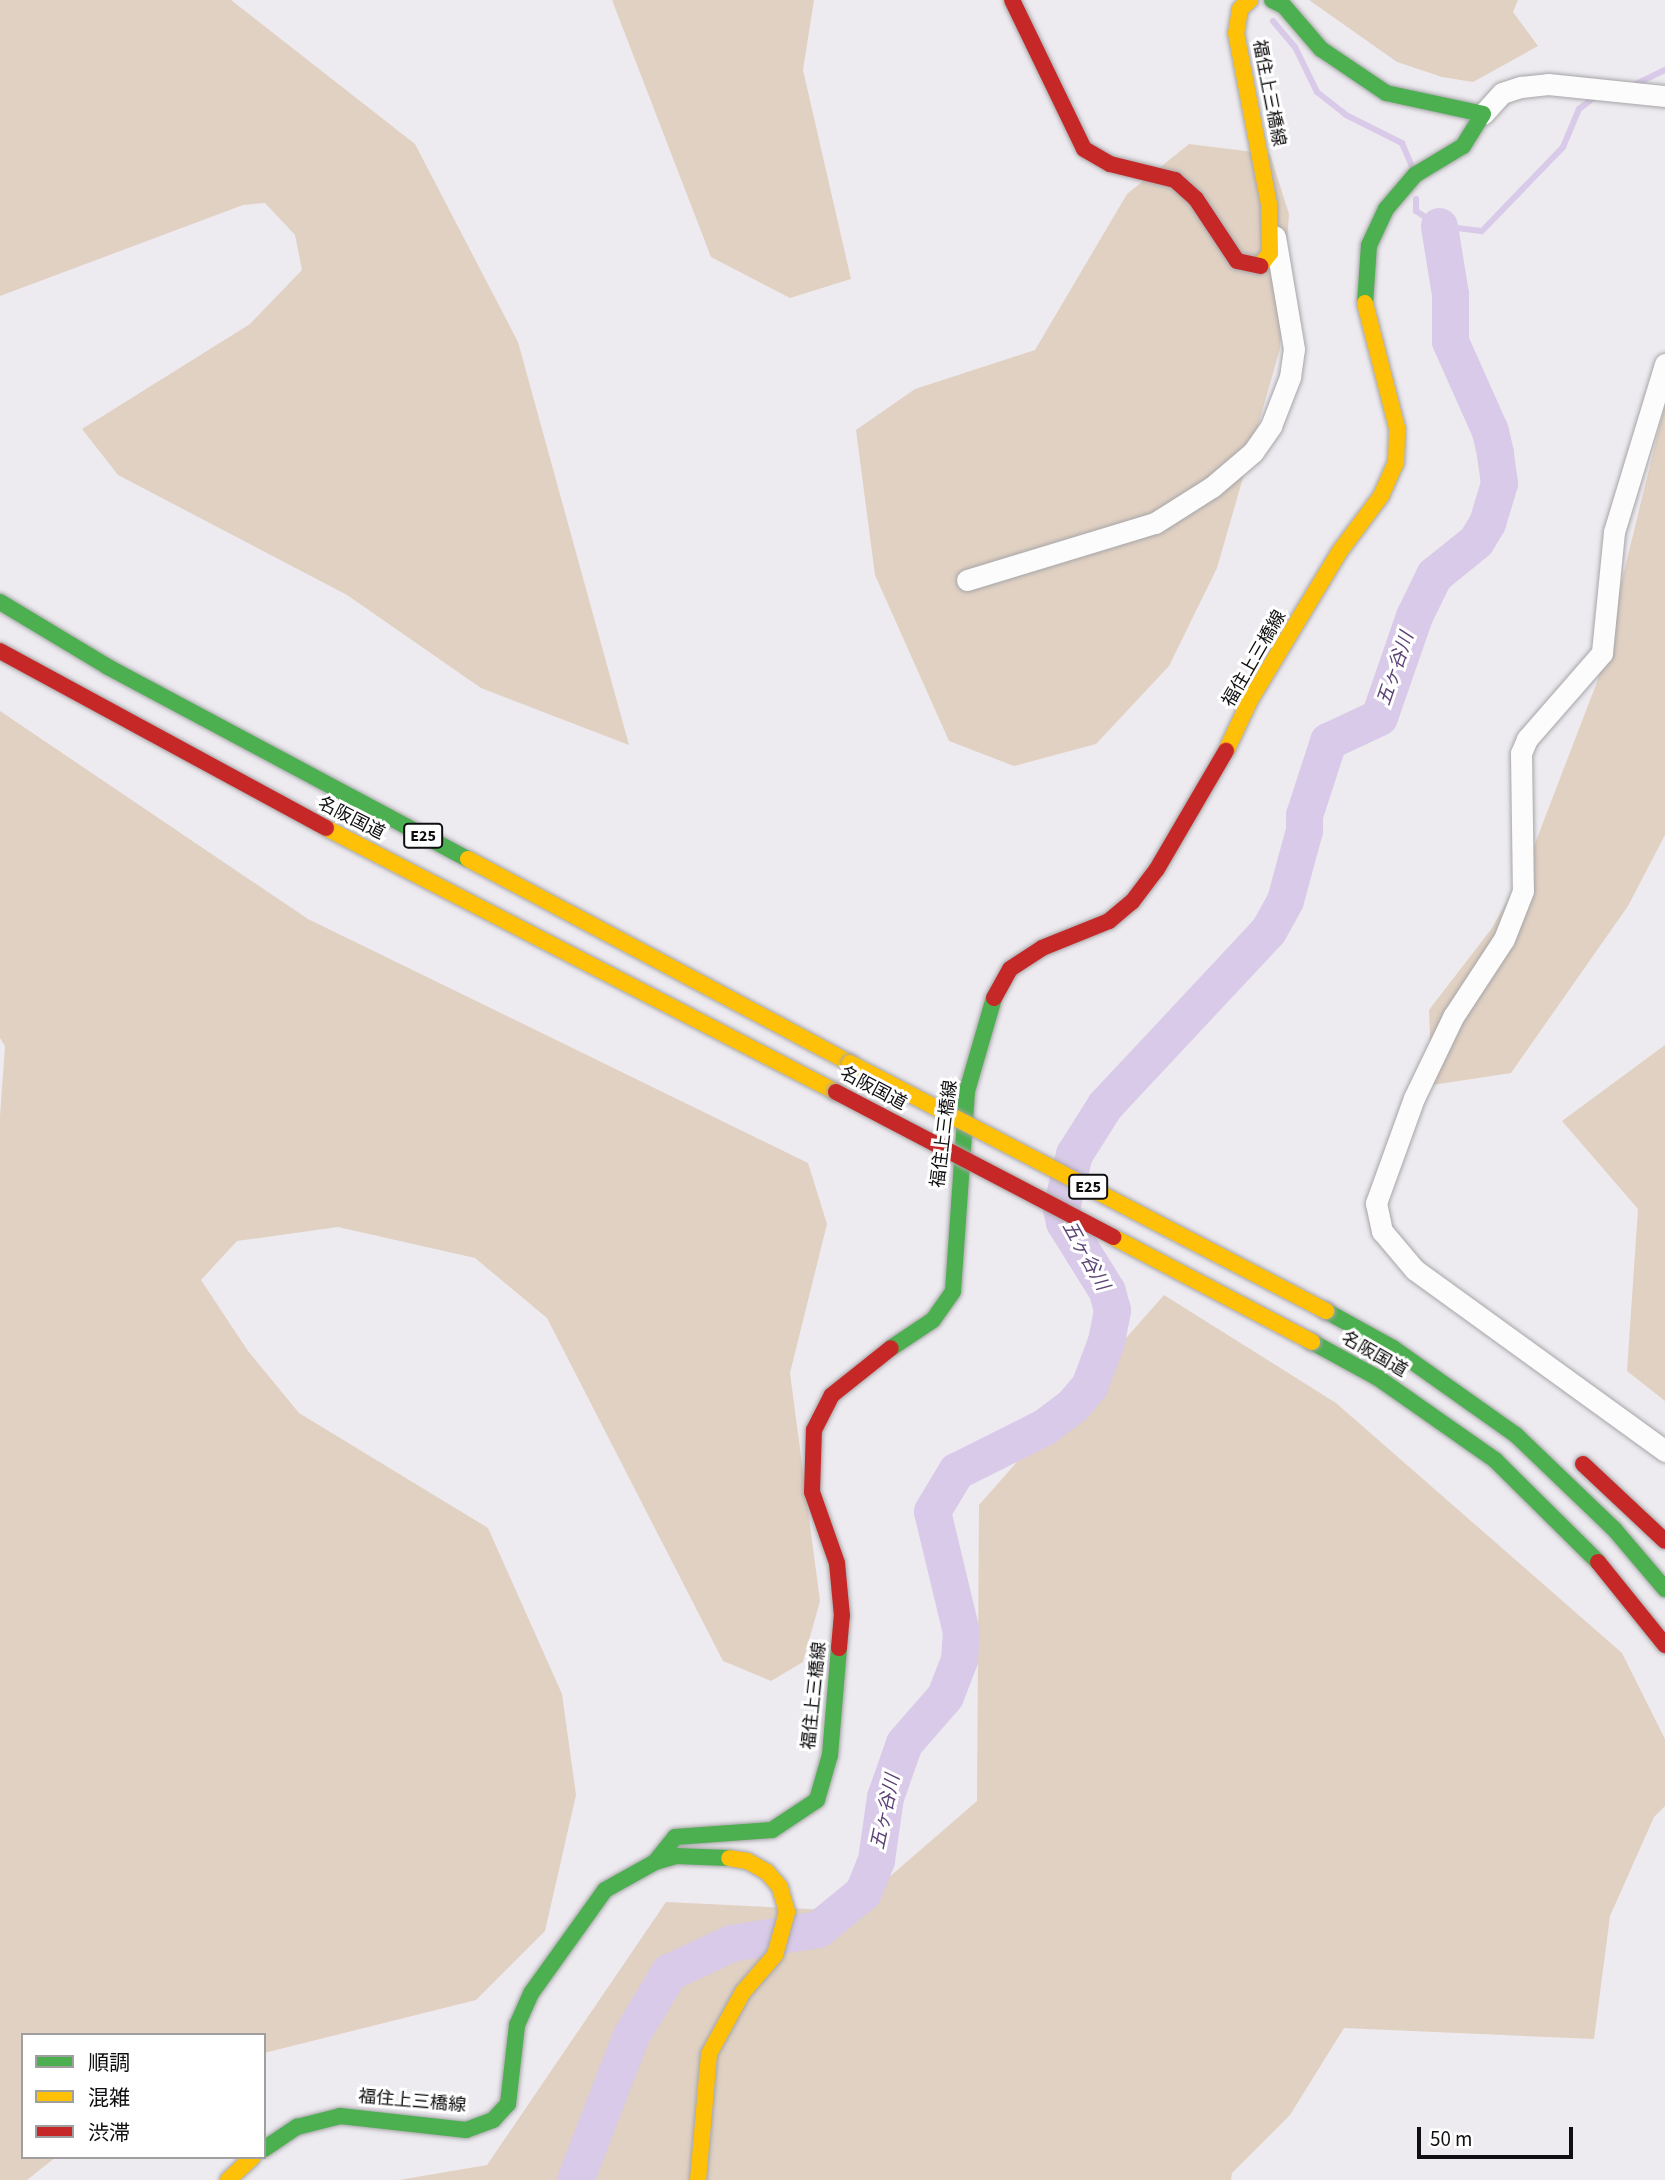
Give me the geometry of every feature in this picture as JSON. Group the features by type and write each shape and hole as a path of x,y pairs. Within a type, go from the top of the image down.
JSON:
{"main road":[{"name":"福住上三橋線","path":"1012,0 1084,149 1110,164 1175,180 1196,199 1237,261 1248,267 1260,266 1270,253 1269,204 1236,33 1240,9 1250,0"},
{"path":"1272,0 1302,24 1321,49 1386,93 1483,114"},
{"name":"福住上三橋線","path":"266,2148 297,2127 340,2116 466,2130 493,2120 508,2104 517,2025 533,1992 605,1891 655,1862 675,1837 772,1830 817,1800 830,1755 842,1616 837,1563 811,1492 809,1466 814,1430 832,1395 861,1368 933,1320 953,1291 956,1202 967,1091 995,995 1010,969 1042,948 1109,921 1132,902 1157,869 1219,766 1250,700 1340,551 1381,496 1396,463 1397,428 1364,305 1368,244 1387,209 1415,175 1463,146 1483,114"},
{"name":"名阪国道","path":"0,602 120,674 850,1063 1393,1348 1464,1394 1564,1476 1665,1589"},
{"name":"名阪国道","path":"0,651 187,755 1312,1342 1441,1419 1495,1460 1588,1549 1663,1653"},
{"path":"1393,1348 1543,1435"},
{"path":"1564,1450 1625,1500 1665,1541"},
{"path":"655,1862 676,1856 747,1861 767,1872 780,1887 787,1912 775,1955 743,1992 709,2054 703,2084 698,2180"},
{"path":"228,2180 251,2159"}],"street":[{"path":"1483,114 1502,93 1521,87 1548,84 1665,96"},
{"path":"967,580 1155,523 1212,486 1253,452 1271,426 1290,377 1294,349 1269,204"},
{"path":"1665,364 1615,533 1602,653 1527,739 1521,753 1523,891 1504,939 1453,1017 1414,1098 1376,1203 1388,1241 1415,1270 1665,1451"}],"shaded area":[{"path":"0,0 231,0 415,144 518,342 629,745 481,688 347,595 118,475 82,429 250,324 302,270 295,235 265,203 243,205 0,296"},
{"path":"612,0 814,0 803,70 851,279 790,298 711,257"},
{"path":"1309,0 1518,0 1513,12 1538,46 1473,82 1442,77 1397,62"},
{"path":"1189,144 1270,154 1289,214 1280,349 1217,568 1169,666 1096,744 1014,766 949,741 875,575 856,430 915,389 1035,350 1127,194"},
{"path":"1665,404 1665,835 1628,906 1511,1073 1432,1085 1429,1010 1492,928 1526,867 1597,682"},
{"path":"0,711 308,919 808,1163 827,1224 790,1373 820,1601 803,1662 771,1681 723,1661 547,1318 475,1258 338,1227 237,1241 201,1280 248,1351 299,1413 488,1528 562,1694 576,1795 545,1931 476,2000 266,2052 266,2033 21,2033 21,2159 53,2159 27,2180 0,2180 0,1116 5,1046 0,1038"},
{"path":"1665,1045 1665,1401 1627,1371 1638,1209 1562,1121"},
{"path":"1164,1295 1336,1403 1622,1653 1665,1739 1665,1806 1654,1817 1610,1916 1594,2039 1344,2028 1290,2115 1232,2173 1231,2180 399,2180 487,2165 666,1902 850,1911 977,1801 979,1505"}],"waterway":[{"path":"1273,21 1295,47 1317,92 1346,115 1402,143 1412,167"},
{"path":"1636,84 1665,70"},
{"path":"1416,199 1416,211 1439,226 1482,231 1563,147 1579,109 1595,97"},
{"name":"五ヶ谷川","path":"575,2180 631,2035 669,1972 731,1943 818,1929 863,1892 876,1860 885,1797 904,1743 945,1696 959,1660 961,1632 932,1511 956,1471 1044,1427 1073,1405 1089,1386 1106,1341 1112,1310 1107,1291 1064,1222 1061,1208 1074,1154 1105,1105 1268,931 1285,900 1304,830 1304,815 1328,741 1379,717 1414,616 1434,575 1476,541 1487,523 1499,483 1495,453 1490,431 1450,341 1450,294 1439,226"}],"traffic: fast":[{"path":"1272,0 1284,6 1321,49 1386,93 1483,114 1463,146 1415,175 1386,209 1369,245 1365,303"},
{"path":"0,602 108,667 468,859"},
{"path":"891,1348 933,1320 953,1291 967,1091 994,998"},
{"path":"1326,1311 1393,1348 1516,1435 1614,1529 1665,1589"},
{"path":"1312,1342 1378,1378 1495,1460 1598,1562"},
{"path":"655,1862 675,1837 772,1830 817,1800 830,1755 839,1648"},
{"path":"266,2148 297,2127 340,2116 466,2130 493,2120 508,2104 517,2025 532,1992 605,1890 655,1862 676,1856 729,1858"}],"traffic: slow":[{"path":"1250,0 1240,9 1236,33 1269,204 1270,253 1260,266"},
{"path":"1226,751 1250,700 1340,551 1381,496 1396,463 1397,428 1365,303"},
{"path":"326,828 836,1092"},
{"path":"468,859 850,1063"},
{"path":"850,1063 1326,1311"},
{"path":"1113,1237 1312,1342"},
{"path":"698,2180 709,2054 743,1992 775,1955 787,1912 780,1887 767,1872 747,1861 729,1858"},
{"path":"228,2180 251,2159"}],"traffic: jam":[{"path":"1012,0 1084,149 1110,164 1175,180 1196,199 1237,261 1260,266"},
{"path":"0,651 326,828"},
{"path":"994,998 1010,969 1042,948 1109,921 1132,902 1157,869 1226,751"},
{"path":"836,1092 1113,1237"},
{"path":"839,1648 842,1616 837,1563 812,1492 814,1430 832,1395 891,1348"},
{"path":"1583,1464 1665,1541"},
{"path":"1598,1562 1665,1645"}]}
